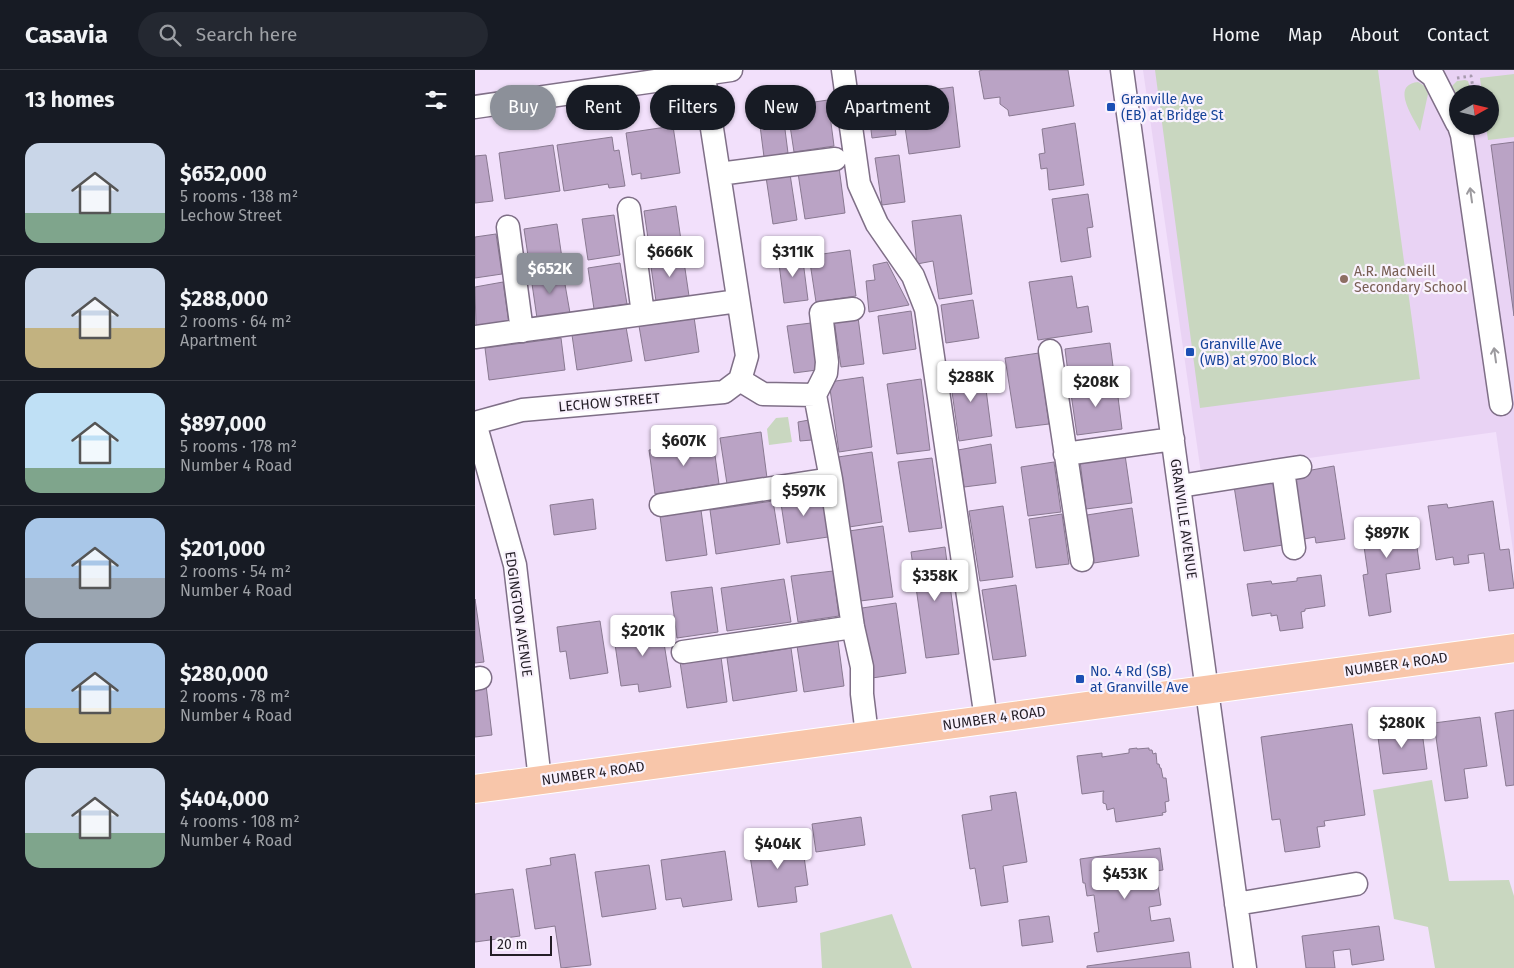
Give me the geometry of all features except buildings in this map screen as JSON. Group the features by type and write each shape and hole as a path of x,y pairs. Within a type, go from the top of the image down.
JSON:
{"main road":[{"name":"NUMBER 4 ROAD","path":"475,789 1514,648"}],"street":[{"path":"475,107 703,72 731,70"},
{"path":"843,70 859,184 877,224 913,276 926,309 986,719"},
{"name":"GRANVILLE AVENUE","path":"1122,70 1245,968"},
{"path":"703,72 747,356 740,380 763,394 815,395"},
{"path":"1439,74 1449,101"},
{"path":"1461,135 1501,404"},
{"path":"719,174 835,158"},
{"path":"629,209 643,314"},
{"path":"508,227 522,331"},
{"path":"475,337 738,300"},
{"path":"853,309 821,313 827,362 826,373 815,395 831,479 853,627 862,667 867,735"},
{"path":"1050,351 1082,560"},
{"name":"LECHOW STREET","path":"475,423 521,410 725,392 740,380"},
{"name":"EDGINGTON AVENUE","path":"475,423 515,565 540,780"},
{"path":"1065,454 1173,439"},
{"path":"1179,486 1291,469 1294,548"},
{"path":"661,505 831,479"},
{"path":"683,652 853,627"},
{"path":"1236,904 1356,884"}],"path":[{"path":"1439,74 1471,76 1472,85"}],"shaded area":[{"name":"A.R. MacNeill Secondary School","path":"1143,70 1514,70 1514,557 1496,432 1201,473"}],"green space":[{"path":"1155,70 1378,70 1420,379 1200,408"},
{"path":"1514,74 1514,137 1488,140 1487,135 1499,135 1499,85 1481,85 1480,78"},
{"path":"1465,80 1468,81 1469,85 1453,85 1457,81"},
{"path":"1418,82 1425,86 1428,94 1420,131 1409,110 1404,95 1410,84"},
{"path":"788,417 792,442 769,445 767,429 776,418"},
{"path":"1432,780 1449,881 1509,880 1514,896 1514,968 1435,968 1428,927 1394,919 1373,790"},
{"path":"892,914 912,968 822,968 820,933"}],"place":[{"name":"Granville Ave (EB) at Bridge St","path":"1111,107"},
{"name":"A.R. MacNeill Secondary School","path":"1344,279"},
{"name":"Granville Ave (WB) at 9700 Block","path":"1190,352"},
{"name":"No. 4 Rd (SB) at Granville Ave","path":"1080,679"}]}
